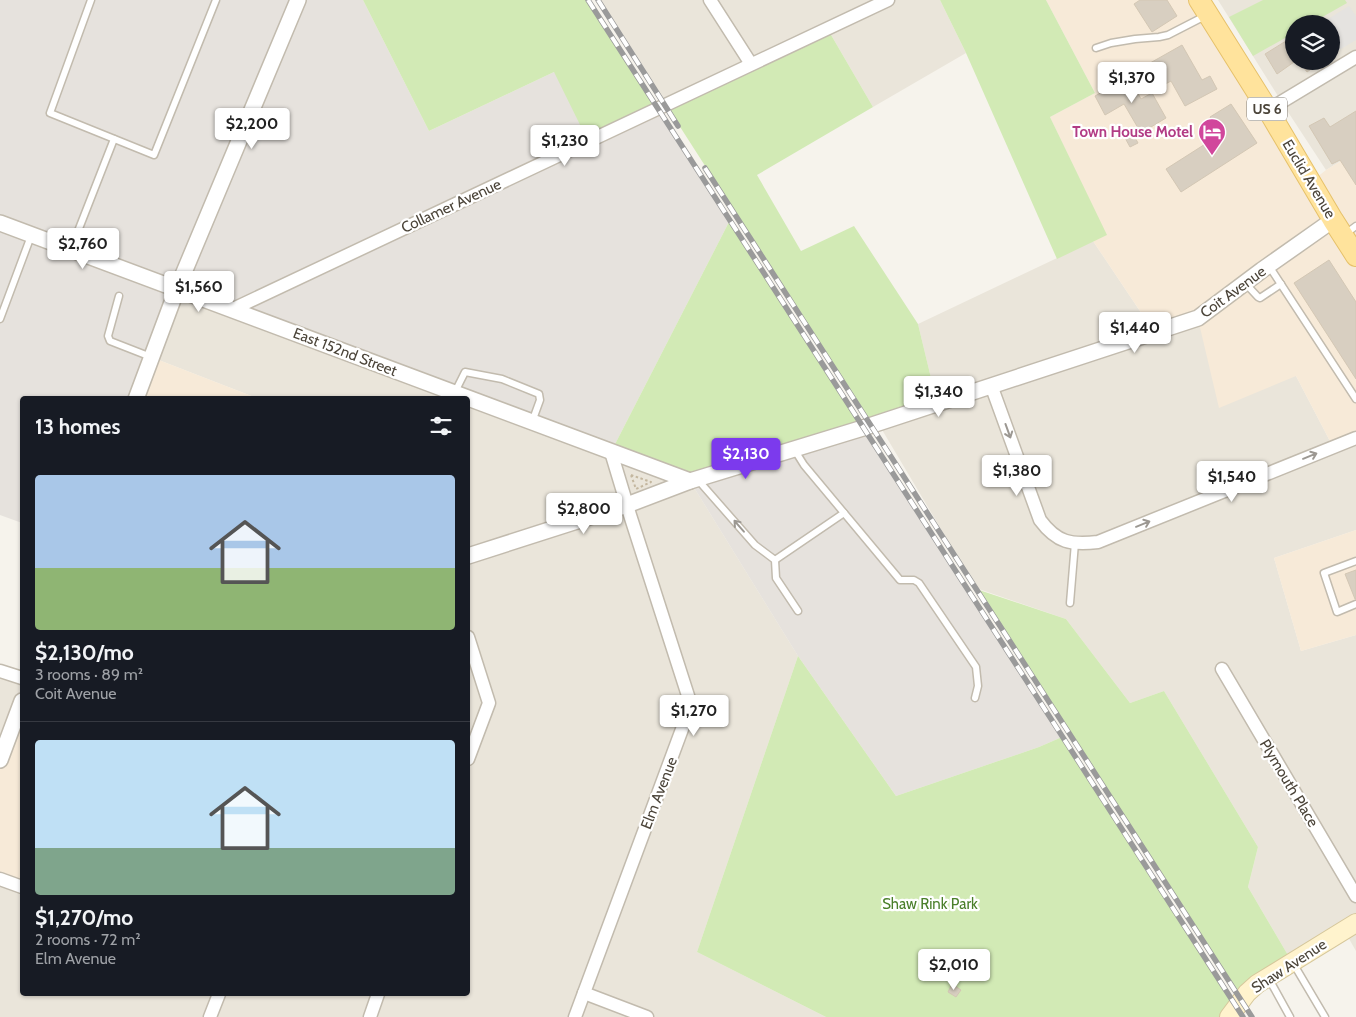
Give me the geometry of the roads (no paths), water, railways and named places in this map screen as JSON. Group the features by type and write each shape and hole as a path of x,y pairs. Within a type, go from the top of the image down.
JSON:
{"main road":[{"name":"Euclid Avenue","path":"1204,7 1344,227 1356,256"},
{"name":"Shaw Avenue","path":"1229,1017 1247,993 1257,984 1356,923"}],"street":[{"path":"137,396 177,289 298,0"},
{"path":"710,0 751,64"},
{"name":"Collamer Avenue","path":"231,310 888,0"},
{"path":"1268,110 1356,57"},
{"name":"East 152nd Street","path":"0,223 460,396"},
{"name":"Coit Avenue","path":"470,555 627,506 693,480 863,428 1198,318 1269,266 1344,227"},
{"path":"991,385 1040,520 1052,535 1060,540 1075,543 1098,542 1356,438"},
{"name":"East 152nd Street","path":"470,399 611,452 693,480"},
{"name":"Elm Avenue","path":"575,1017 691,705 611,452"},
{"path":"470,644 489,703 470,754"},
{"name":"Plymouth Place","path":"1222,669 1356,896"},
{"path":"0,671 20,677"},
{"path":"0,760 20,706"},
{"path":"0,879 20,886"},
{"path":"584,992 647,1017"},
{"path":"210,1017 218,996"},
{"path":"370,1017 377,996"}],"lane":[{"path":"91,0 50,113 154,155 216,0"},
{"path":"1096,48 1111,43 1168,35 1204,7"},
{"path":"71,250 114,139"},
{"path":"0,319 32,235"},
{"path":"1269,266 1356,399"},
{"path":"1245,283 1260,298 1281,284"},
{"path":"119,296 108,336 110,341 151,357"},
{"path":"455,394 465,372 502,379 539,394 540,400 532,422"},
{"path":"794,449 804,465 900,580 914,580 919,583 976,667 978,686 974,698"},
{"path":"693,480 756,545 775,560 776,578 798,611"},
{"path":"775,560 844,513"},
{"path":"1070,603 1075,543"},
{"path":"1356,561 1324,574 1337,612 1356,604"},
{"path":"1292,962 1325,1017"},
{"path":"1268,977 1290,1017"}],"railway":[{"path":"588,0 1243,1017"},
{"path":"598,0 678,126"},
{"path":"705,168 1252,1017"}],"place":[{"name":"Town House Motel","path":"1212,156"}],"park label":[{"name":"Shaw Rink Park","path":"930,904"}]}
